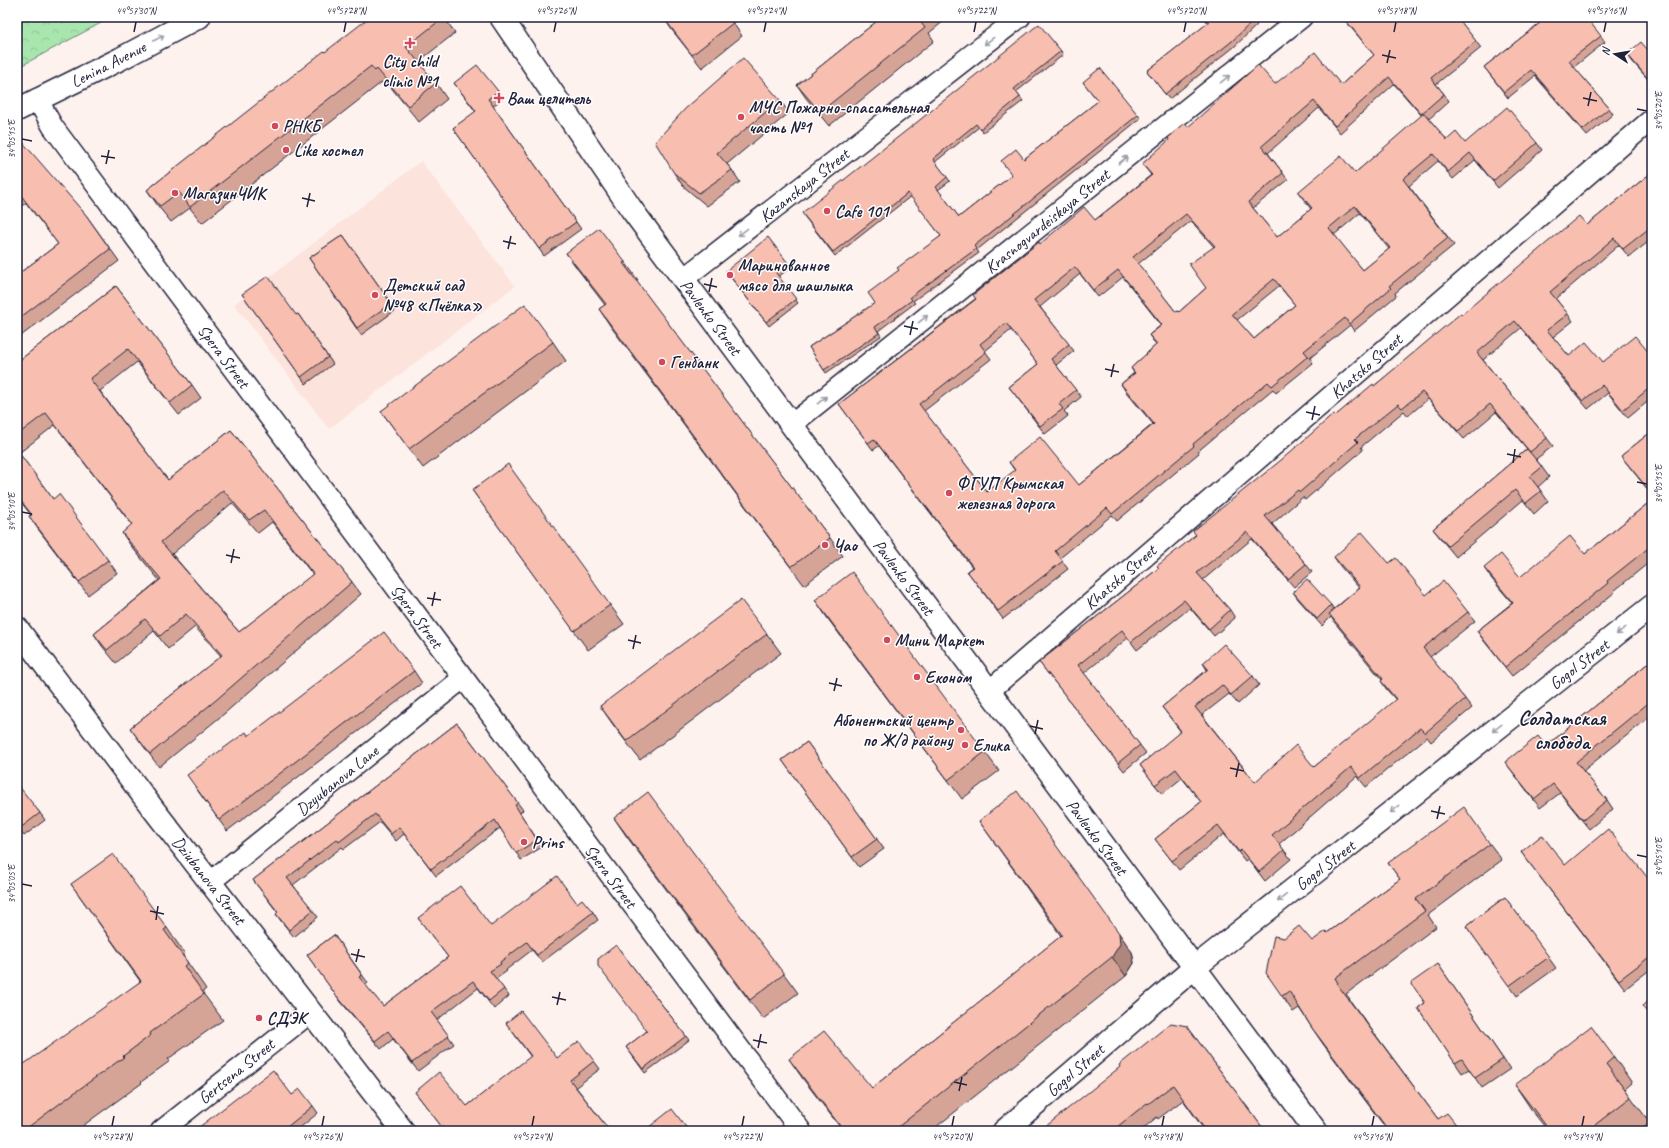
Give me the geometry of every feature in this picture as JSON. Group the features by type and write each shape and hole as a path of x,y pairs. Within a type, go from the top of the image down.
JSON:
{"main road":[{"name":"Lenina Avenue","path":"17,110 120,59 199,17"},
{"name":"Pavlenko Street","path":"501,17 632,210 1316,1131"},
{"name":"Gogol Street","path":"1004,1131 1194,968 1652,606"},
{"name":"Dziubanova Street","path":"17,628 154,810 403,1131"}],"street":[{"name":"Kazanskaya Street","path":"683,279 1020,17"},
{"name":"Krasnogvardeiskaya Street","path":"791,425 1302,17"},
{"name":"Spera Street","path":"37,99 58,133 801,1131"},
{"name":"Khatsko Street","path":"989,691 1652,119"},
{"name":"Dzyubanova Lane","path":"210,882 464,678"},
{"name":"Gertsena Street","path":"161,1131 310,1012"}],"shaded area":[{"name":"Детский сад №48 «Пчёлка»","path":"421,161 515,286 329,429 234,304"}],"green space":[{"path":"17,17 112,17 17,68"}],"building":[{"path":"370,17 444,17 406,47 436,83 408,106 377,69 375,71 371,66 190,207 179,192 160,206 147,190 324,51 325,52"},
{"path":"663,17 728,17 733,23 692,55"},
{"path":"882,17 922,17 919,20 925,28 820,112 797,85"},
{"path":"1251,17 1254,20 1231,42 1165,94 1147,71 1209,22 1204,18"},
{"path":"1343,17 1457,17 1476,41 1431,78 1444,94 1421,114 1389,77 1335,126 1314,101 1262,146 1283,173 1248,202 1277,237 1312,208 1298,192 1341,156 1355,173 1424,113 1447,140 1456,132 1465,143 1507,107 1537,143 1493,181 1470,153 1448,172 1433,154 1403,179 1448,238 1389,286 1391,288 1349,324 1345,318 1304,351 1308,356 1272,386 1268,382 1112,514 1107,508 1055,551 1063,561 998,611 967,571 973,567 874,439 868,443 839,404 976,299 973,295 1039,242 1040,244 1084,207 1095,220 1152,175 1142,164 1169,140 1168,138 1185,123 1188,127 1258,65 1275,84 1315,52 1341,85 1374,55","holes":["1355,206 1390,248 1363,270 1329,228","1186,214 1215,246 1189,264 1206,288 1179,312 1176,312 1133,257","1075,267 1093,290 1118,270 1162,325 1149,335 1157,344 1131,368 1135,373 1121,384 1154,424 1079,485 1040,437 1009,462 1015,470 987,492 919,404 986,352 980,344 1006,323 1038,364 1009,387 1040,426 1063,409 1059,404 1076,390 1051,359 1069,344 1034,300","1274,279 1295,305 1254,339 1232,314"]},
{"path":"1537,17 1586,17 1601,36 1569,61 1609,108 1583,130 1531,70 1504,92 1484,67 1541,22"},
{"path":"1039,24 1061,51 1014,89 1020,97 980,129 976,124 933,159 947,177 936,187 959,217 1012,175 1001,161 1016,149 1024,159 1098,101 1083,82 1100,68 1138,115 974,246 976,249 910,297 912,300 875,327 879,333 824,370 809,347 875,303 868,293 899,270 897,268 941,236 908,193 833,252 802,213"},
{"path":"1641,42 1652,55 1652,79 1650,81 1627,54"},
{"path":"743,58 780,100 717,153 732,170 699,193 674,173 655,142 685,109"},
{"path":"477,65 498,91 488,99 576,222 539,249 453,128 476,111 454,83"},
{"path":"19,138 86,215 110,249 17,320 17,275 58,244 17,190 17,140"},
{"path":"1652,172 1652,226 1623,249 1614,238 1550,292 1568,314 1547,330 1569,356 1586,342 1603,362 1635,336 1650,354 1652,353 1652,386 1623,410 1602,385 1583,401 1515,321 1477,353 1547,438 1530,452 1490,404 1458,431 1422,392 1402,408 1398,404 1355,439 1358,442 1300,492 1298,490 1265,516 1306,564 1288,579 1247,532 1197,573 1230,610 1209,629 1184,600 1131,642 1122,630 1078,665 1140,745 1118,763 1039,662 1159,568 1157,566 1196,535 1193,531 1280,461 1334,414 1335,416 1373,384 1374,386 1579,216 1587,225"},
{"path":"599,228 625,262 623,263 830,538 791,567 599,309 606,304 566,253"},
{"path":"343,235 391,303 357,328 309,258"},
{"path":"768,237 788,263 776,273 796,299 766,322 726,271"},
{"path":"268,276 296,315 298,314 328,357 301,377 242,294"},
{"path":"116,286 192,385 170,403 128,349 90,379 168,480 231,430 352,582 216,700 150,754 130,728 222,655 186,614 160,636 145,619 107,650 94,634 161,579 122,533 132,524 46,413 17,435 17,362","holes":["223,490 249,520 264,510 313,574 239,632 161,542"]},
{"path":"525,304 553,342 409,449 381,411"},
{"path":"1652,431 1652,494 1621,456"},
{"path":"1527,449 1542,467 1530,477 1541,491 1526,503 1515,490 1448,546 1433,529"},
{"path":"17,450 53,499 59,494 108,560 79,582 29,516 32,515 17,496"},
{"path":"508,464 610,605 574,631 472,490"},
{"path":"1652,500 1652,545 1505,667 1477,631 1513,603 1484,568 1501,554 1520,577 1570,536 1585,554"},
{"path":"1362,532 1389,563 1396,558 1426,595 1443,581 1468,612 1423,648 1465,699 1425,733 1420,728 1360,778 1351,767 1272,835 1284,850 1259,872 1241,850 1239,852 1218,825 1172,861 1155,839 1201,802 1176,769 1155,785 1140,765 1181,731 1162,707 1208,669 1203,663 1224,644 1253,676 1231,695 1222,685 1195,707 1255,782 1296,745 1314,767 1396,699 1381,681 1383,679 1329,614 1360,587 1334,557"},
{"path":"852,572 985,752 948,780 815,600"},
{"path":"1307,579 1331,605 1317,619 1293,592"},
{"path":"741,600 767,634 626,741 600,706"},
{"path":"384,632 414,671 219,820 187,775 246,732 248,736"},
{"path":"1652,660 1652,700 1576,762 1607,800 1583,820 1553,784 1534,799 1505,762 1538,736 1546,746"},
{"path":"457,723 518,803 515,805 537,840 516,853 495,820 431,869 399,827 391,834 375,814 339,842 337,839 287,878 313,910 289,930 276,914 278,912 253,880"},
{"path":"807,742 877,839 852,857 782,760"},
{"path":"18,785 40,813 19,829 17,826"},
{"path":"1017,791 1119,933 1120,944 1112,957 893,1131 844,1131 789,1059 824,1031 872,1088 1062,935 979,821"},
{"path":"648,792 784,974 750,1000 614,818"},
{"path":"1464,807 1490,844 1416,899 1425,911 1335,978 1338,983 1337,984 1438,1119 1447,1113 1461,1131 1389,1131 1312,1028 1289,991 1282,996 1266,973 1274,936 1284,938 1299,926 1312,941 1326,931 1327,933 1400,879 1388,863"},
{"path":"1608,829 1652,883 1652,955 1619,980 1521,852 1542,835 1565,865"},
{"path":"113,854 167,928 164,930 188,963 184,966 204,994 150,1033 151,1035 123,1056 124,1057 23,1131 17,1131 17,1069 141,981 71,884"},
{"path":"557,876 577,903 582,899 593,912 537,955 527,942 500,962 501,964 490,971 504,989 489,1001 473,981 431,1012 449,1036 412,1063 388,1031 375,1041 335,994 307,955 334,935 362,975 359,977 383,1006 448,957 418,918 460,886 491,926"},
{"path":"1505,897 1549,957 1509,986 1466,926"},
{"path":"616,945 686,1036 643,1069 626,1047 647,1031 598,966 598,959"},
{"path":"1438,964 1503,1059 1475,1078 1462,1059 1455,1063 1418,1008 1425,1003 1411,983"},
{"path":"1652,998 1652,1019 1642,1006"},
{"path":"521,1011 557,1058 579,1041 594,1061 570,1080 610,1131 445,1131 415,1092 439,1072 467,1106 531,1056 506,1023"},
{"path":"1171,1023 1187,1026 1265,1131 1206,1131 1173,1085 1148,1104 1147,1103 1112,1131 1040,1131 1120,1067 1119,1065"},
{"path":"1591,1026 1614,1057 1606,1064 1631,1097 1587,1131 1550,1131 1515,1085"},
{"path":"273,1070 292,1095 300,1089 313,1106 282,1131 200,1131 198,1128"},
{"path":"672,1109 689,1131 644,1131"}],"place":[{"name":"City child clinic №1","path":"410,43"},
{"name":"Ваш целитель","path":"499,98"},
{"name":"МЧС Пожарно-спасательная часть №1","path":"741,117"},
{"name":"РНКБ","path":"275,126"},
{"name":"Like хостел","path":"286,150"},
{"name":"МагазинЧИК","path":"175,193"},
{"name":"Cafe 101","path":"827,211"},
{"name":"Маринованное мясо для шашлыка","path":"730,275"},
{"name":"Детский сад №48 «Пчёлка»","path":"375,295"},
{"name":"Генбанк","path":"662,362"},
{"name":"ФГУП Крымская железная дорога","path":"949,493"},
{"name":"Чао","path":"825,545"},
{"name":"Мини Маркет","path":"887,640"},
{"name":"Економ","path":"917,677"},
{"name":"Абонентский центр по Ж/д району","path":"961,730"},
{"name":"Елика","path":"965,745"},
{"name":"Prins","path":"524,842"},
{"name":"СДЭК","path":"259,1018"}],"district":[{"name":"Солдатская слобода","path":"1562,730"}]}
